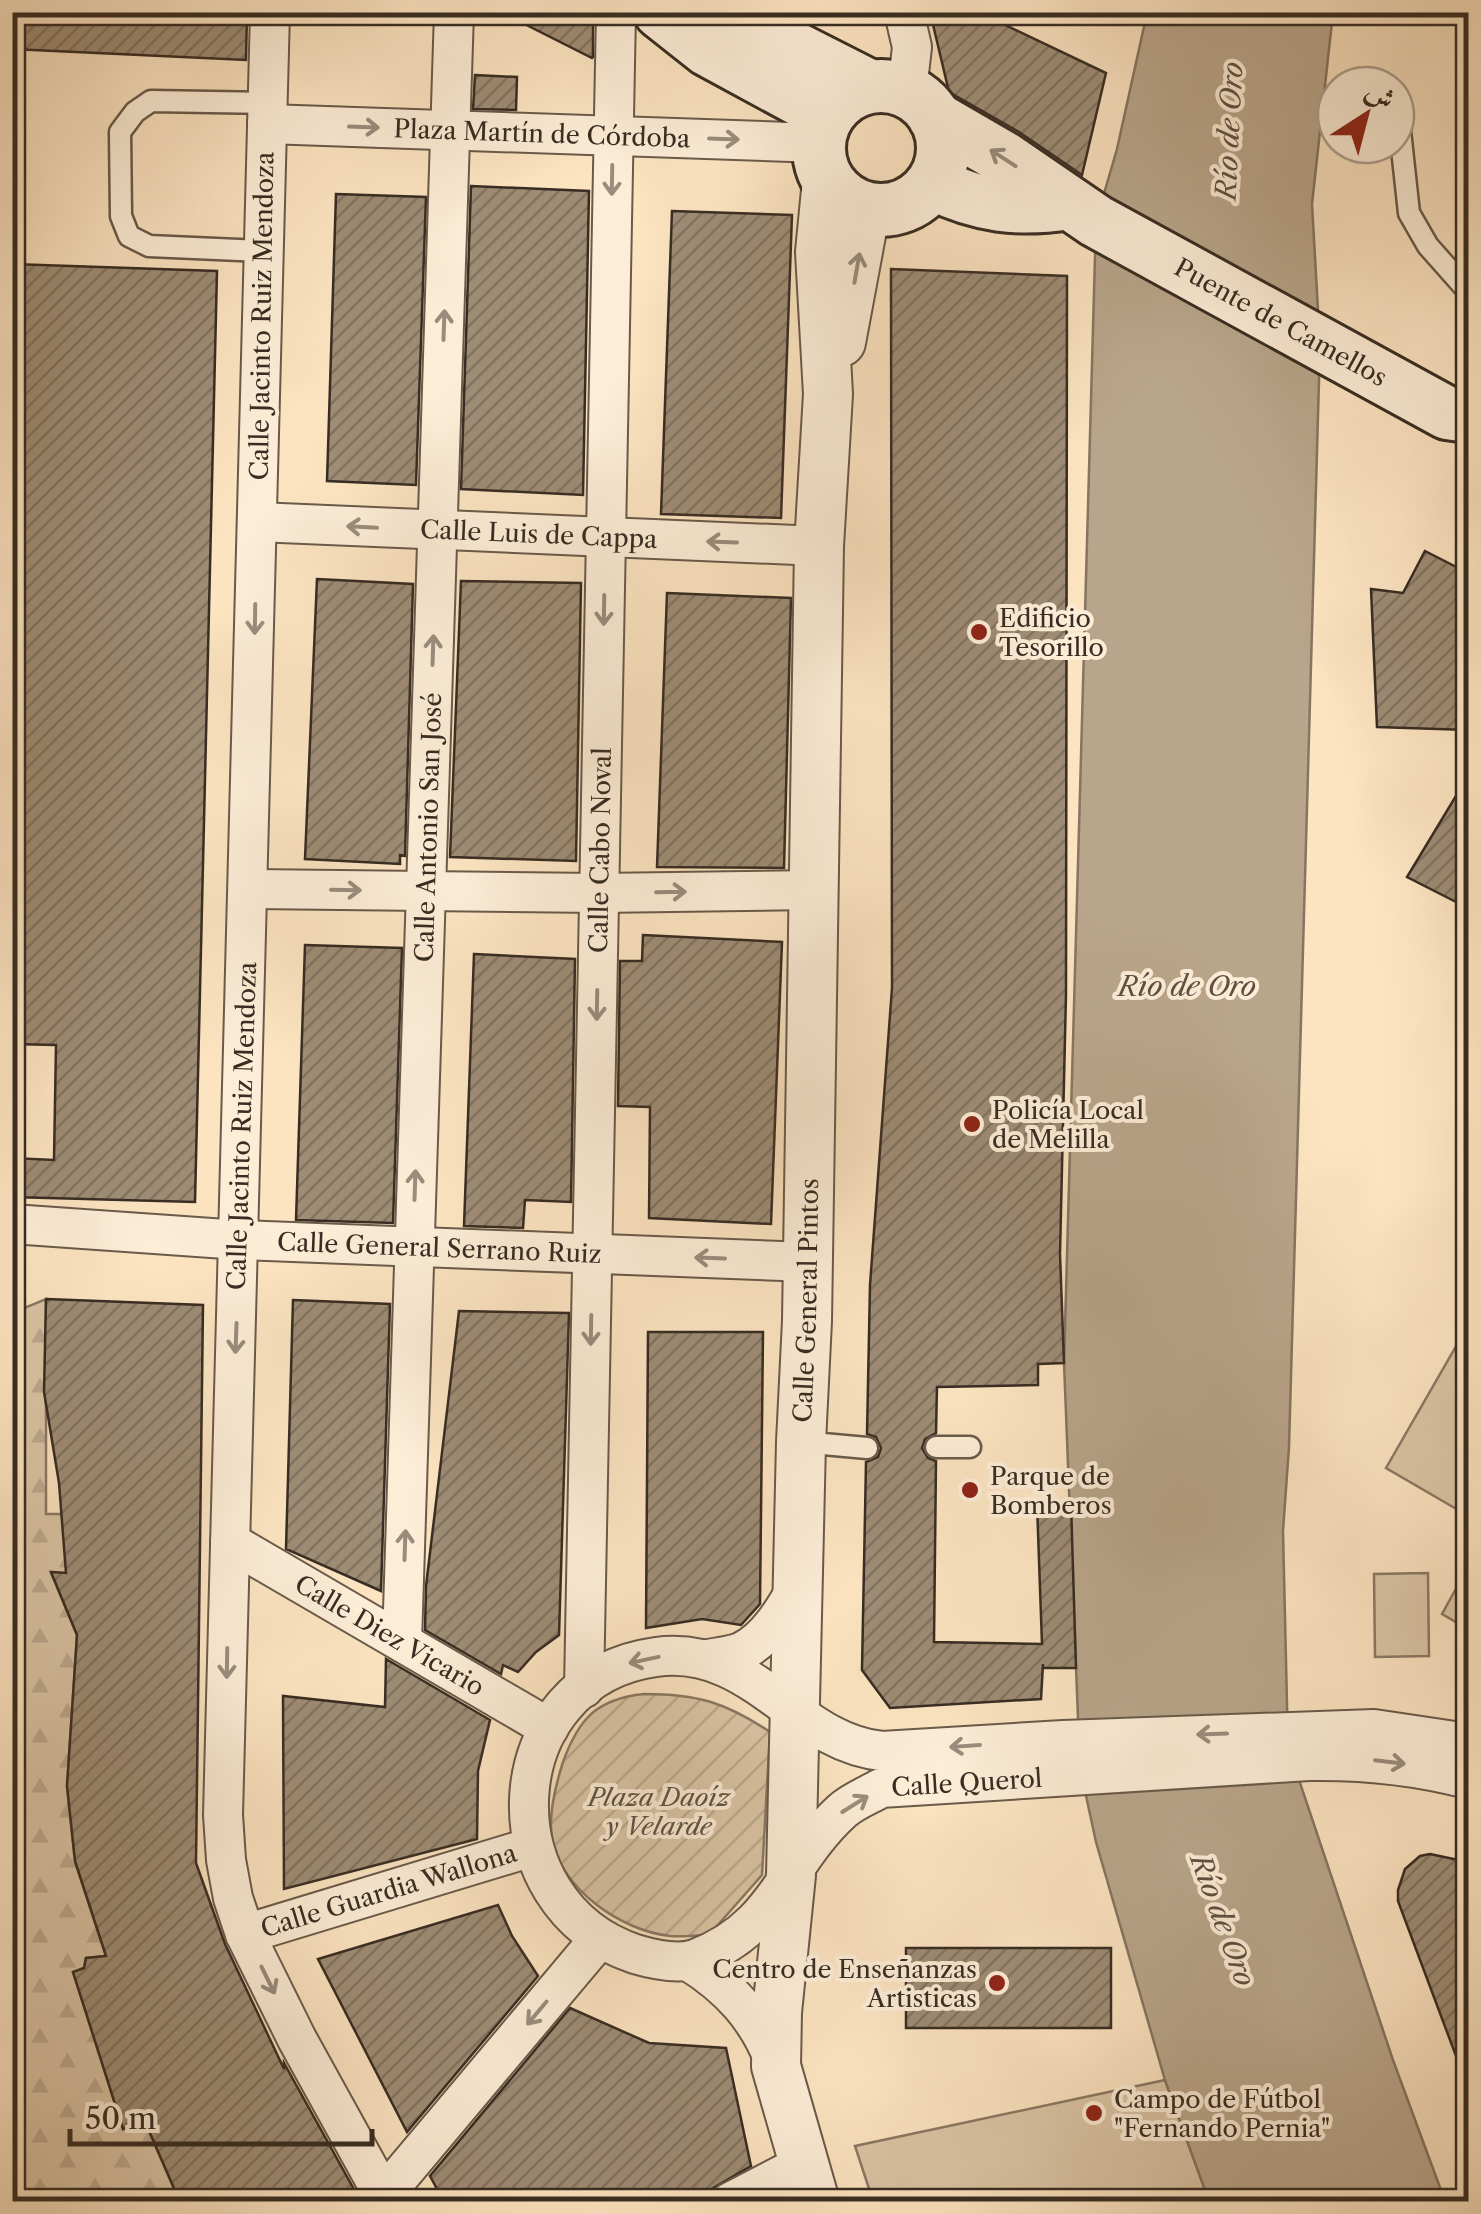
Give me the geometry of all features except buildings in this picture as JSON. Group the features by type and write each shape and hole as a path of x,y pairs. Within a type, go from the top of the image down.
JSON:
{"main road":[{"path":"660,12 708,50 865,134 944,144 934,184 908,204 888,210 865,134 723,12"},
{"name":"Puente de Camellos","path":"865,134 1004,158 1068,203 1461,426"},
{"path":"934,184 965,199 999,207 1034,208 1068,203"}],"street":[{"name":"Calle Jacinto Ruiz Mendoza","path":"270,12 223,1816 226,1860 245,1934 297,2039 385,2198"},
{"name":"Calle Antonio San José","path":"402,1642 454,12"},
{"name":"Calle Cabo Noval","path":"584,1688 616,12"},
{"path":"865,134 912,46 904,12"},
{"name":"Plaza Martín de Córdoba","path":"267,113 450,130 613,136 865,134"},
{"name":"Calle General Pintos","path":"809,2183 776,2066 791,1876 808,1262 820,546 828,394 820,252 865,134"},
{"name":"Calle Luis de Cappa","path":"257,522 820,546"},
{"path":"248,888 599,893 814,890"},
{"name":"Calle General Serrano Ruiz","path":"12,1224 240,1240 808,1262"},
{"name":"Calle Diez Vicario","path":"230,1542 549,1728"},
{"path":"776,2066 752,2016 712,1976 688,1961 641,1956 600,1938 576,1920 542,1874 532,1847 527,1801 530,1775 549,1728 584,1688 622,1665 640,1660 676,1656 708,1659 740,1652 763,1636 782,1614 799,1584"},
{"path":"708,1659 746,1677 796,1711"},
{"name":"Calle Querol","path":"796,1711 831,1736 862,1749 1063,1757"},
{"path":"1063,1757 1309,1745 1374,1729 1468,1743"},
{"path":"1309,1745 1468,1779"},
{"name":"Calle Querol","path":"791,1876 844,1809 882,1788 1063,1757"},
{"name":"Calle Guardia Wallona","path":"245,1934 532,1847"},
{"path":"688,1961 742,1934 777,1898 791,1876"},
{"path":"385,2198 600,1938"},
{"path":"730,2202 809,2183"}],"lane":[{"path":"264,252 149,246 129,236 121,216 120,132 135,112 151,101 267,113"},
{"path":"1404,165 1409,213 1428,246 1468,291"},
{"path":"801,1442 867,1448"},
{"path":"936,1447 970,1447"}],"green space":[{"path":"46,1299 46,1514 72,1514 69,1573 51,1573 77,1635 67,1786 75,1862 106,1956 86,1958 84,1968 73,1972 123,2129 149,2131 177,2196 166,2202 13,2202 12,1313"},
{"path":"1466,1329 1468,1507 1465,1514 1386,1468"},
{"path":"1468,1567 1468,1629 1442,1614"},
{"path":"1428,1573 1429,1656 1375,1657 1374,1574"},
{"name":"Plaza Daoíz y Velarde","path":"644,1694 710,1702 739,1713 770,1732 762,1875 709,1935 675,1936 632,1926 580,1890 557,1857 551,1820 555,1790 576,1734 583,1722 602,1706"},
{"name":"Campo de Fútbol \"Fernando Pernia\"","path":"1165,2080 1209,2201 873,2201 855,2146"}],"water":[{"name":"Río de Oro","path":"1147,13 1333,13 1327,65 1316,65 1316,165 1312,204 1320,345 1289,1447 1283,1531 1288,1747 1393,2060 1445,2201 1209,2201 1165,2080 1096,1842 1080,1768 1064,1363 1096,221 1117,149"}],"place":[{"name":"Edificio Tesorillo","path":"979,632"},
{"name":"Policía Local de Melilla","path":"972,1124"},
{"name":"Parque de Bomberos","path":"970,1490"},
{"name":"Centro de Enseñanzas Artisticas","path":"997,1983"},
{"name":"Campo de Fútbol \"Fernando Pernia\"","path":"1094,2113"}]}
